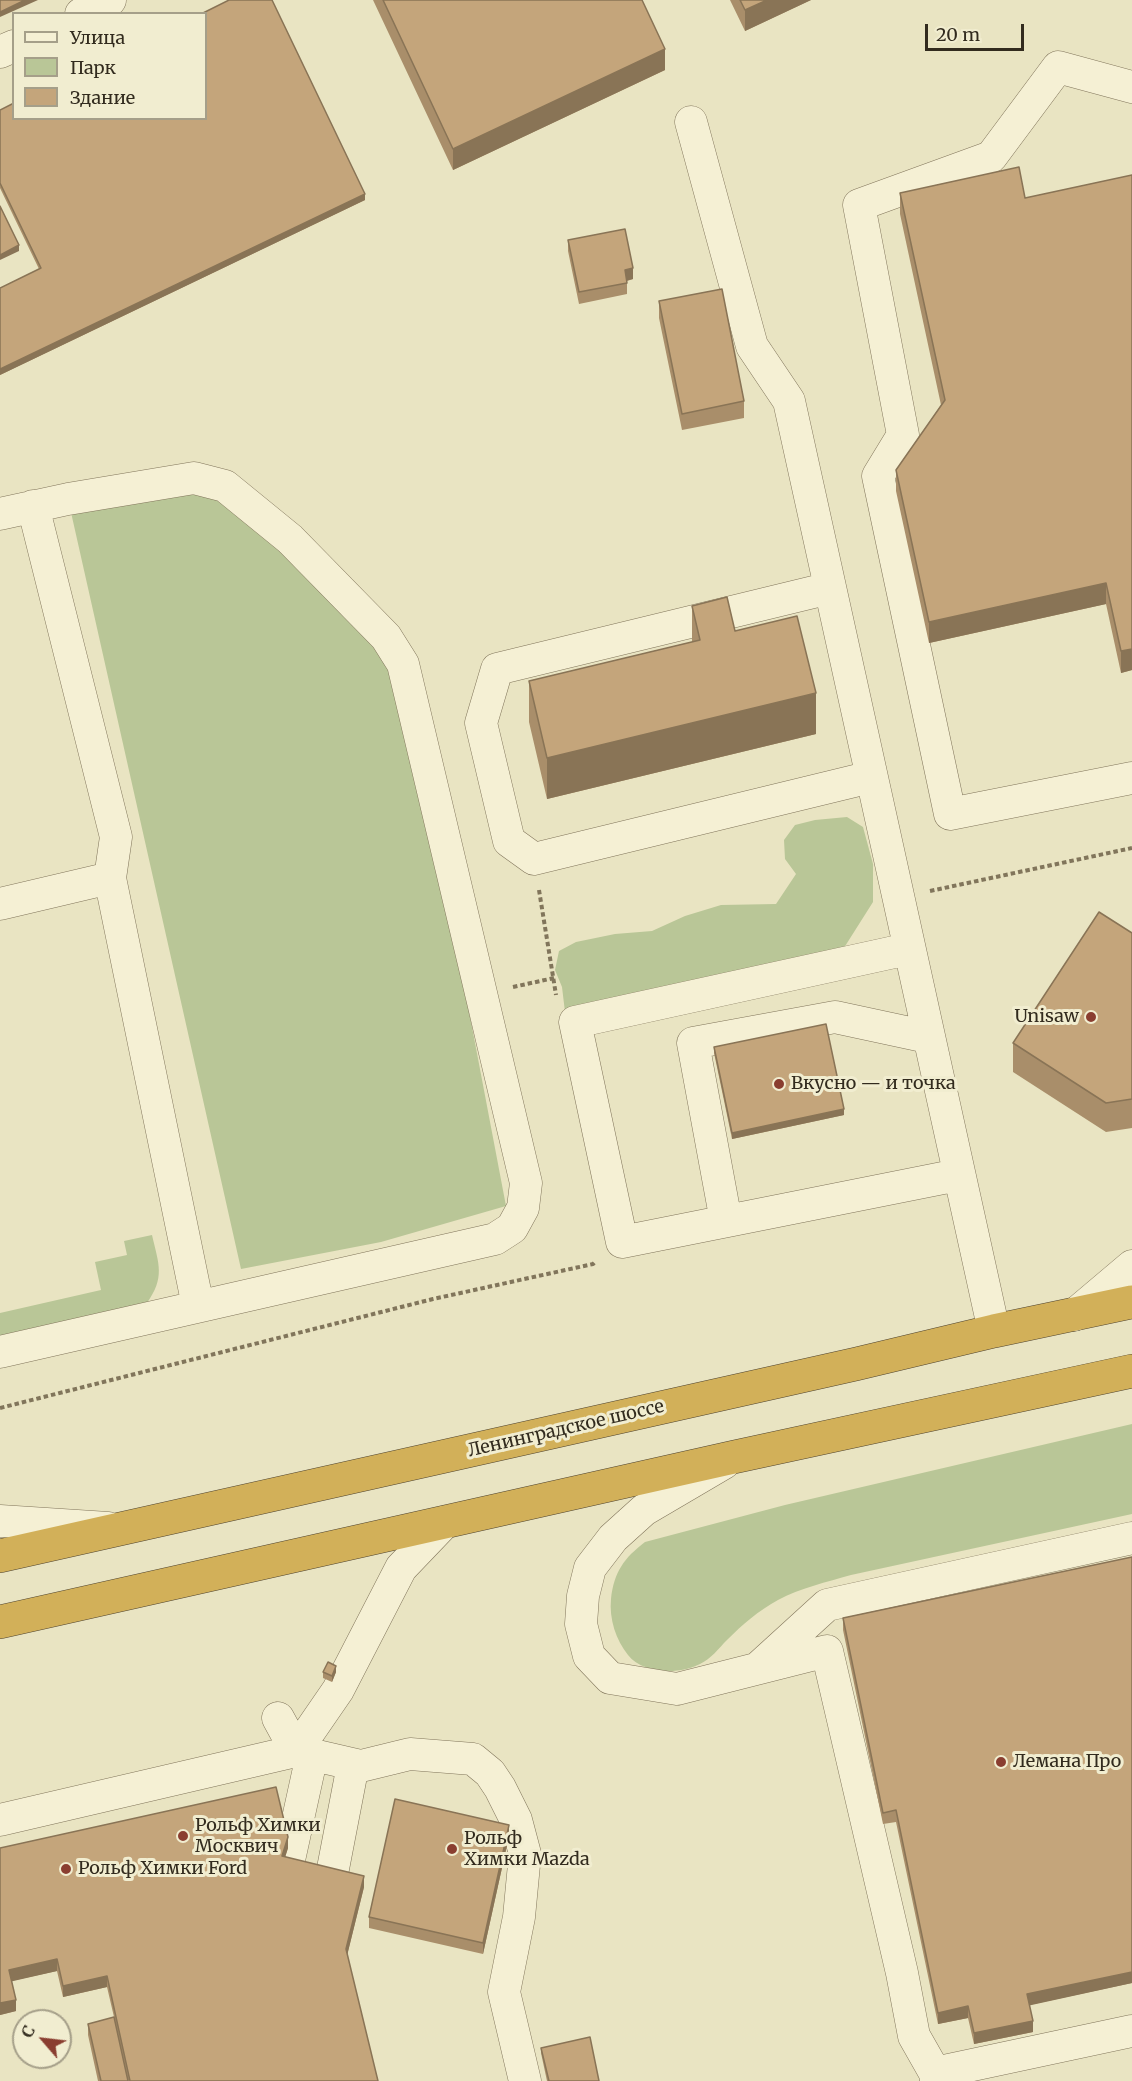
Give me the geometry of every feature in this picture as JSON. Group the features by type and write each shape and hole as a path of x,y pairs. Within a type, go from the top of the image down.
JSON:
{"highway":[{"name":"Ленинградское шоссе","path":"0,1556 856,1364 994,1330 1132,1302"},
{"path":"0,1623 734,1457 1132,1371"}],"street":[{"path":"85,12 110,0"},
{"path":"1132,87 1058,67 991,157 859,205 903,435 878,476 950,814 1132,778"},
{"path":"691,122 752,346 789,401 908,949 994,1330"},
{"path":"0,514 33,506 194,478 225,486 290,539 386,637 403,664 526,1183 523,1208 512,1228 495,1239 0,1352"},
{"path":"33,506 116,837 110,878 198,1306"},
{"path":"830,588 497,669 481,723 509,841 534,859 871,777"},
{"path":"0,904 110,878"},
{"path":"908,949 575,1022 622,1242 958,1175"},
{"path":"726,1221 693,1043 835,1017 928,1037"},
{"path":"1074,1315 1132,1266"},
{"path":"734,1457 644,1510 613,1538 590,1568 583,1596 580,1624 589,1656 610,1678 677,1689 827,1651 848,1704 914,1969 914,2036 936,2077 1132,2031"},
{"path":"0,1521 120,1529"},
{"path":"287,1869 304,1753 401,1568 445,1522"},
{"path":"755,1670 827,1605 1132,1538"},
{"path":"278,1718 304,1753"},
{"path":"0,1820 304,1753 361,1766 410,1754 473,1759 490,1773 500,1788 516,1820 525,1854 519,1917 504,1992 525,2081"},
{"path":"331,1879 353,1765"}],"path":[{"path":"897,898 1132,848"},
{"path":"534,859 557,1000 575,1022"},
{"path":"482,994 554,978"},
{"path":"0,1408 433,1299 593,1264 622,1242"}],"green space":[{"path":"225,486 403,664 506,1206 381,1242 241,1269 68,499"},
{"path":"847,817 863,827 873,864 873,902 842,951 565,1012 562,987 555,970 559,951 576,942 615,934 652,931 685,916 721,905 776,904 796,874 785,859 784,840 795,825 815,820"},
{"path":"152,1235 159,1271 153,1294 147,1303 0,1341 0,1313 101,1290 95,1262 127,1255 124,1241"},
{"path":"1132,1424 1132,1514 851,1575 804,1589 778,1600 751,1618 708,1659 691,1668 662,1671 643,1666 628,1655 617,1636 612,1622 612,1589 621,1566 645,1542 785,1505"}],"building":[{"path":"0,0 25,0 0,12"},
{"path":"229,0 272,0 365,194 0,369 0,288 41,268 0,183 0,110 12,104 12,120 207,120 207,12 205,12"},
{"path":"383,0 642,0 665,49 453,149"},
{"path":"740,0 767,0 745,10"},
{"path":"1019,167 1025,198 1132,175 1132,649 1121,651 1106,583 929,622 896,470 945,400 900,193"},
{"path":"0,206 19,245 0,255"},
{"path":"625,229 633,268 625,270 627,283 579,292 568,240"},
{"path":"722,289 744,401 682,414 659,301"},
{"path":"727,597 735,631 797,616 816,693 547,758 529,681 700,640 692,606"},
{"name":"Unisaw","path":"1099,912 1132,933 1132,1099 1106,1103 1013,1043"},
{"name":"Вкусно — и точка","path":"826,1024 844,1109 732,1133 714,1047"},
{"name":"Лемана Про","path":"1132,1557 1132,1972 1027,1994 1033,2021 974,2033 968,2006 938,2013 896,1810 883,1813 843,1618"},
{"path":"328,1662 336,1666 332,1676 323,1672"},
{"path":"276,1787 288,1837 282,1856 364,1876 346,1949 378,2081 130,2081 107,1976 63,1986 57,1959 9,1970 16,2000 0,2003 0,1848"},
{"path":"395,1799 509,1825 483,1943 369,1917"},
{"path":"114,2017 128,2081 101,2081 88,2024"},
{"path":"590,2037 599,2081 549,2081 541,2048"}],"place":[{"name":"Unisaw","path":"1091,1017"},
{"name":"Вкусно — и точка","path":"779,1084"},
{"name":"Лемана Про","path":"1001,1762"},
{"name":"Рольф Химки Москвич","path":"183,1836"},
{"name":"Рольф Химки Mazda","path":"452,1849"},
{"name":"Рольф Химки Ford","path":"66,1869"}]}
